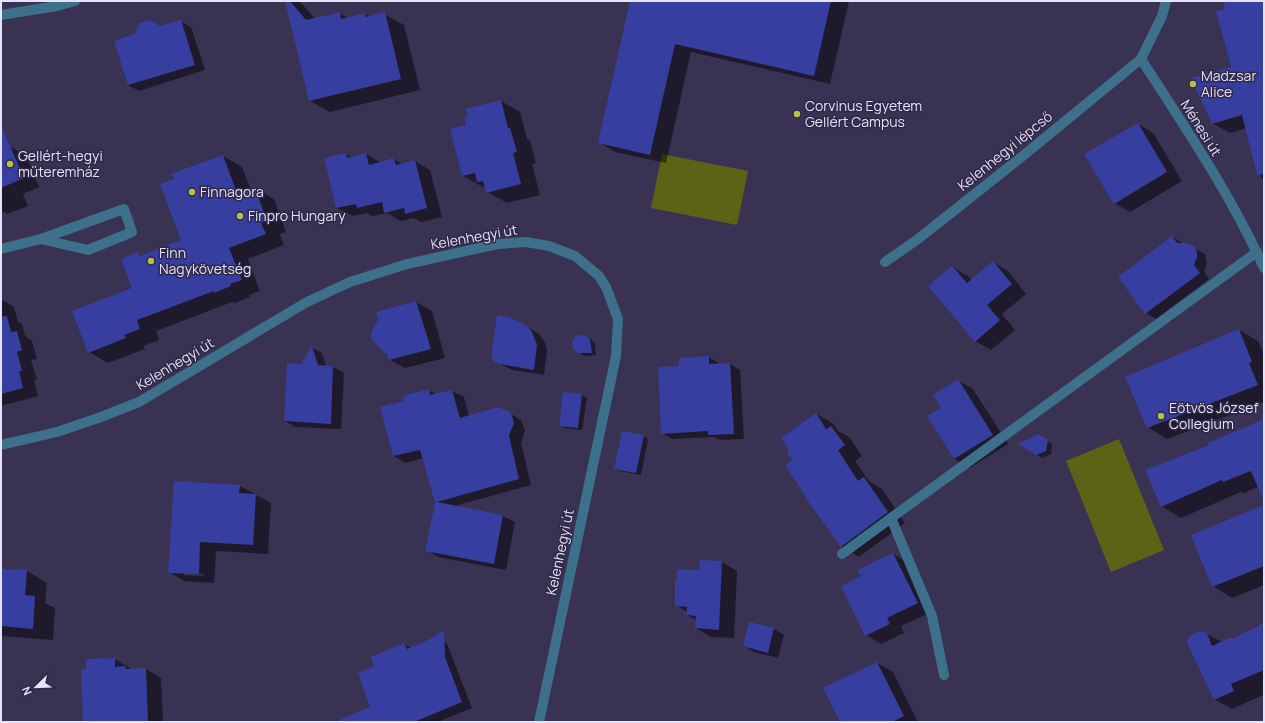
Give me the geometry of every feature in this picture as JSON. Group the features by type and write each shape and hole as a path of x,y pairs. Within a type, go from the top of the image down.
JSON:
{"street":[{"path":"1,15 56,6 75,1"},
{"path":"1141,59 1162,16 1166,1"},
{"name":"Ménesi út","path":"1141,59 1192,137 1229,201 1257,252 1264,268"},
{"name":"Kelenhegyi lépcső","path":"885,262 918,239 1013,164 1141,59"},
{"path":"1,249 40,239 124,209 132,232 88,250 40,239"},
{"name":"Kelenhegyi út","path":"1,445 58,432 139,402 307,302 350,282 408,264 498,244 526,242 549,246 574,256 599,276 613,302 618,319 616,356 539,722"},
{"path":"842,554 1257,252"},
{"path":"891,518 932,616 944,675"}],"green space":[{"path":"662,154 748,171 737,225 651,208"},
{"path":"1119,439 1164,550 1111,572 1066,461"}],"building":[{"path":"285,1 290,1 306,20 340,12 341,19 365,13 366,17 385,12 401,79 309,101"},
{"path":"630,1 831,1 814,76 675,44 650,155 598,143"},
{"path":"1223,1 1264,1 1264,174 1257,175 1242,115 1212,124 1191,78 1231,67 1216,11 1225,9"},
{"path":"150,20 160,26 181,20 195,65 128,85 114,41 135,34 139,23"},
{"path":"501,100 508,128 510,128 517,152 513,153 521,184 486,193 483,181 477,182 475,173 462,176 450,129 466,125 464,117 468,116 466,109"},
{"path":"1138,123 1167,172 1114,204 1084,154"},
{"name":"Gellért-hegyi műteremház","path":"1,125 24,178 1,188"},
{"path":"346,153 347,158 366,153 369,165 394,158 396,165 415,160 427,208 405,214 404,208 384,213 382,202 357,208 356,204 336,208 324,158"},
{"path":"223,155 237,193 255,187 267,221 261,223 266,234 229,248 242,280 230,284 231,286 214,293 214,291 137,320 140,329 124,335 126,338 88,353 72,311 132,288 121,259 138,252 140,256 181,240 160,184 174,179 171,174"},
{"path":"1172,236 1177,243 1188,243 1195,247 1197,257 1194,265 1200,273 1145,314 1118,277"},
{"path":"993,261 1012,284 987,305 1000,320 975,342 928,286 952,266 967,283"},
{"path":"416,301 431,349 389,360 387,354 372,340 372,330 378,320 376,312"},
{"path":"497,315 511,318 527,326 532,332 537,345 534,370 500,364 495,362 491,357"},
{"path":"7,316 11,332 17,331 22,350 17,352 22,371 19,371 23,388 1,394 1,317"},
{"path":"1239,329 1252,362 1249,363 1258,385 1147,428 1125,377"},
{"path":"575,336 587,336 590,340 592,353 578,353 573,349 572,342"},
{"path":"312,346 318,365 333,366 331,424 284,421 287,363 301,364"},
{"path":"709,356 709,364 730,363 734,434 708,435 708,431 661,434 658,367 679,366 679,358"},
{"path":"958,379 993,435 954,459 927,416 941,408 933,395"},
{"path":"429,389 430,395 452,390 460,418 498,407 510,412 512,416 514,423 509,436 519,479 437,502 503,515 494,564 425,551 435,503 420,450 393,456 380,407 404,401 403,396"},
{"path":"563,392 582,394 578,428 559,426"},
{"path":"816,413 826,429 831,426 845,445 838,450 858,481 864,477 888,512 841,547 805,497 785,465 792,460 787,452 789,450 781,438"},
{"path":"1264,419 1264,502 1251,471 1223,482 1222,480 1161,507 1145,470 1209,445 1208,443"},
{"path":"622,431 644,435 636,473 614,469"},
{"path":"1038,434 1048,440 1046,451 1036,455 1018,444"},
{"path":"174,481 240,485 239,493 256,494 253,545 200,542 199,574 168,573"},
{"path":"1264,505 1264,566 1212,587 1191,535"},
{"path":"893,553 918,603 887,618 890,624 865,636 841,586 861,576 857,570"},
{"path":"700,560 722,561 719,630 695,628 696,616 686,615 687,607 675,606 675,581 677,581 677,569 699,570"},
{"path":"1,569 27,570 25,595 35,596 33,629 1,626"},
{"path":"749,622 774,628 768,653 743,646"},
{"path":"1264,623 1264,670 1231,684 1234,691 1214,700 1187,643 1189,636 1200,631 1207,633 1212,646 1231,637 1232,639"},
{"path":"444,630 445,657 462,702 414,722 335,722 370,707 358,673 374,666 371,657 404,643 407,649 428,640"},
{"path":"115,658 115,667 125,666 126,669 146,668 148,722 83,722 81,669 86,669 86,659"},
{"path":"877,662 904,716 892,722 840,722 823,688"}],"place":[{"name":"Madzsar Alice","path":"1193,84"},
{"name":"Corvinus Egyetem Gellért Campus","path":"797,114"},
{"name":"Gellért-hegyi műteremház","path":"10,164"},
{"name":"Finnagora","path":"192,192"},
{"name":"Finpro Hungary","path":"240,216"},
{"name":"Finn Nagykövetség","path":"151,261"},
{"name":"Eötvös József Collegium","path":"1161,416"}]}
